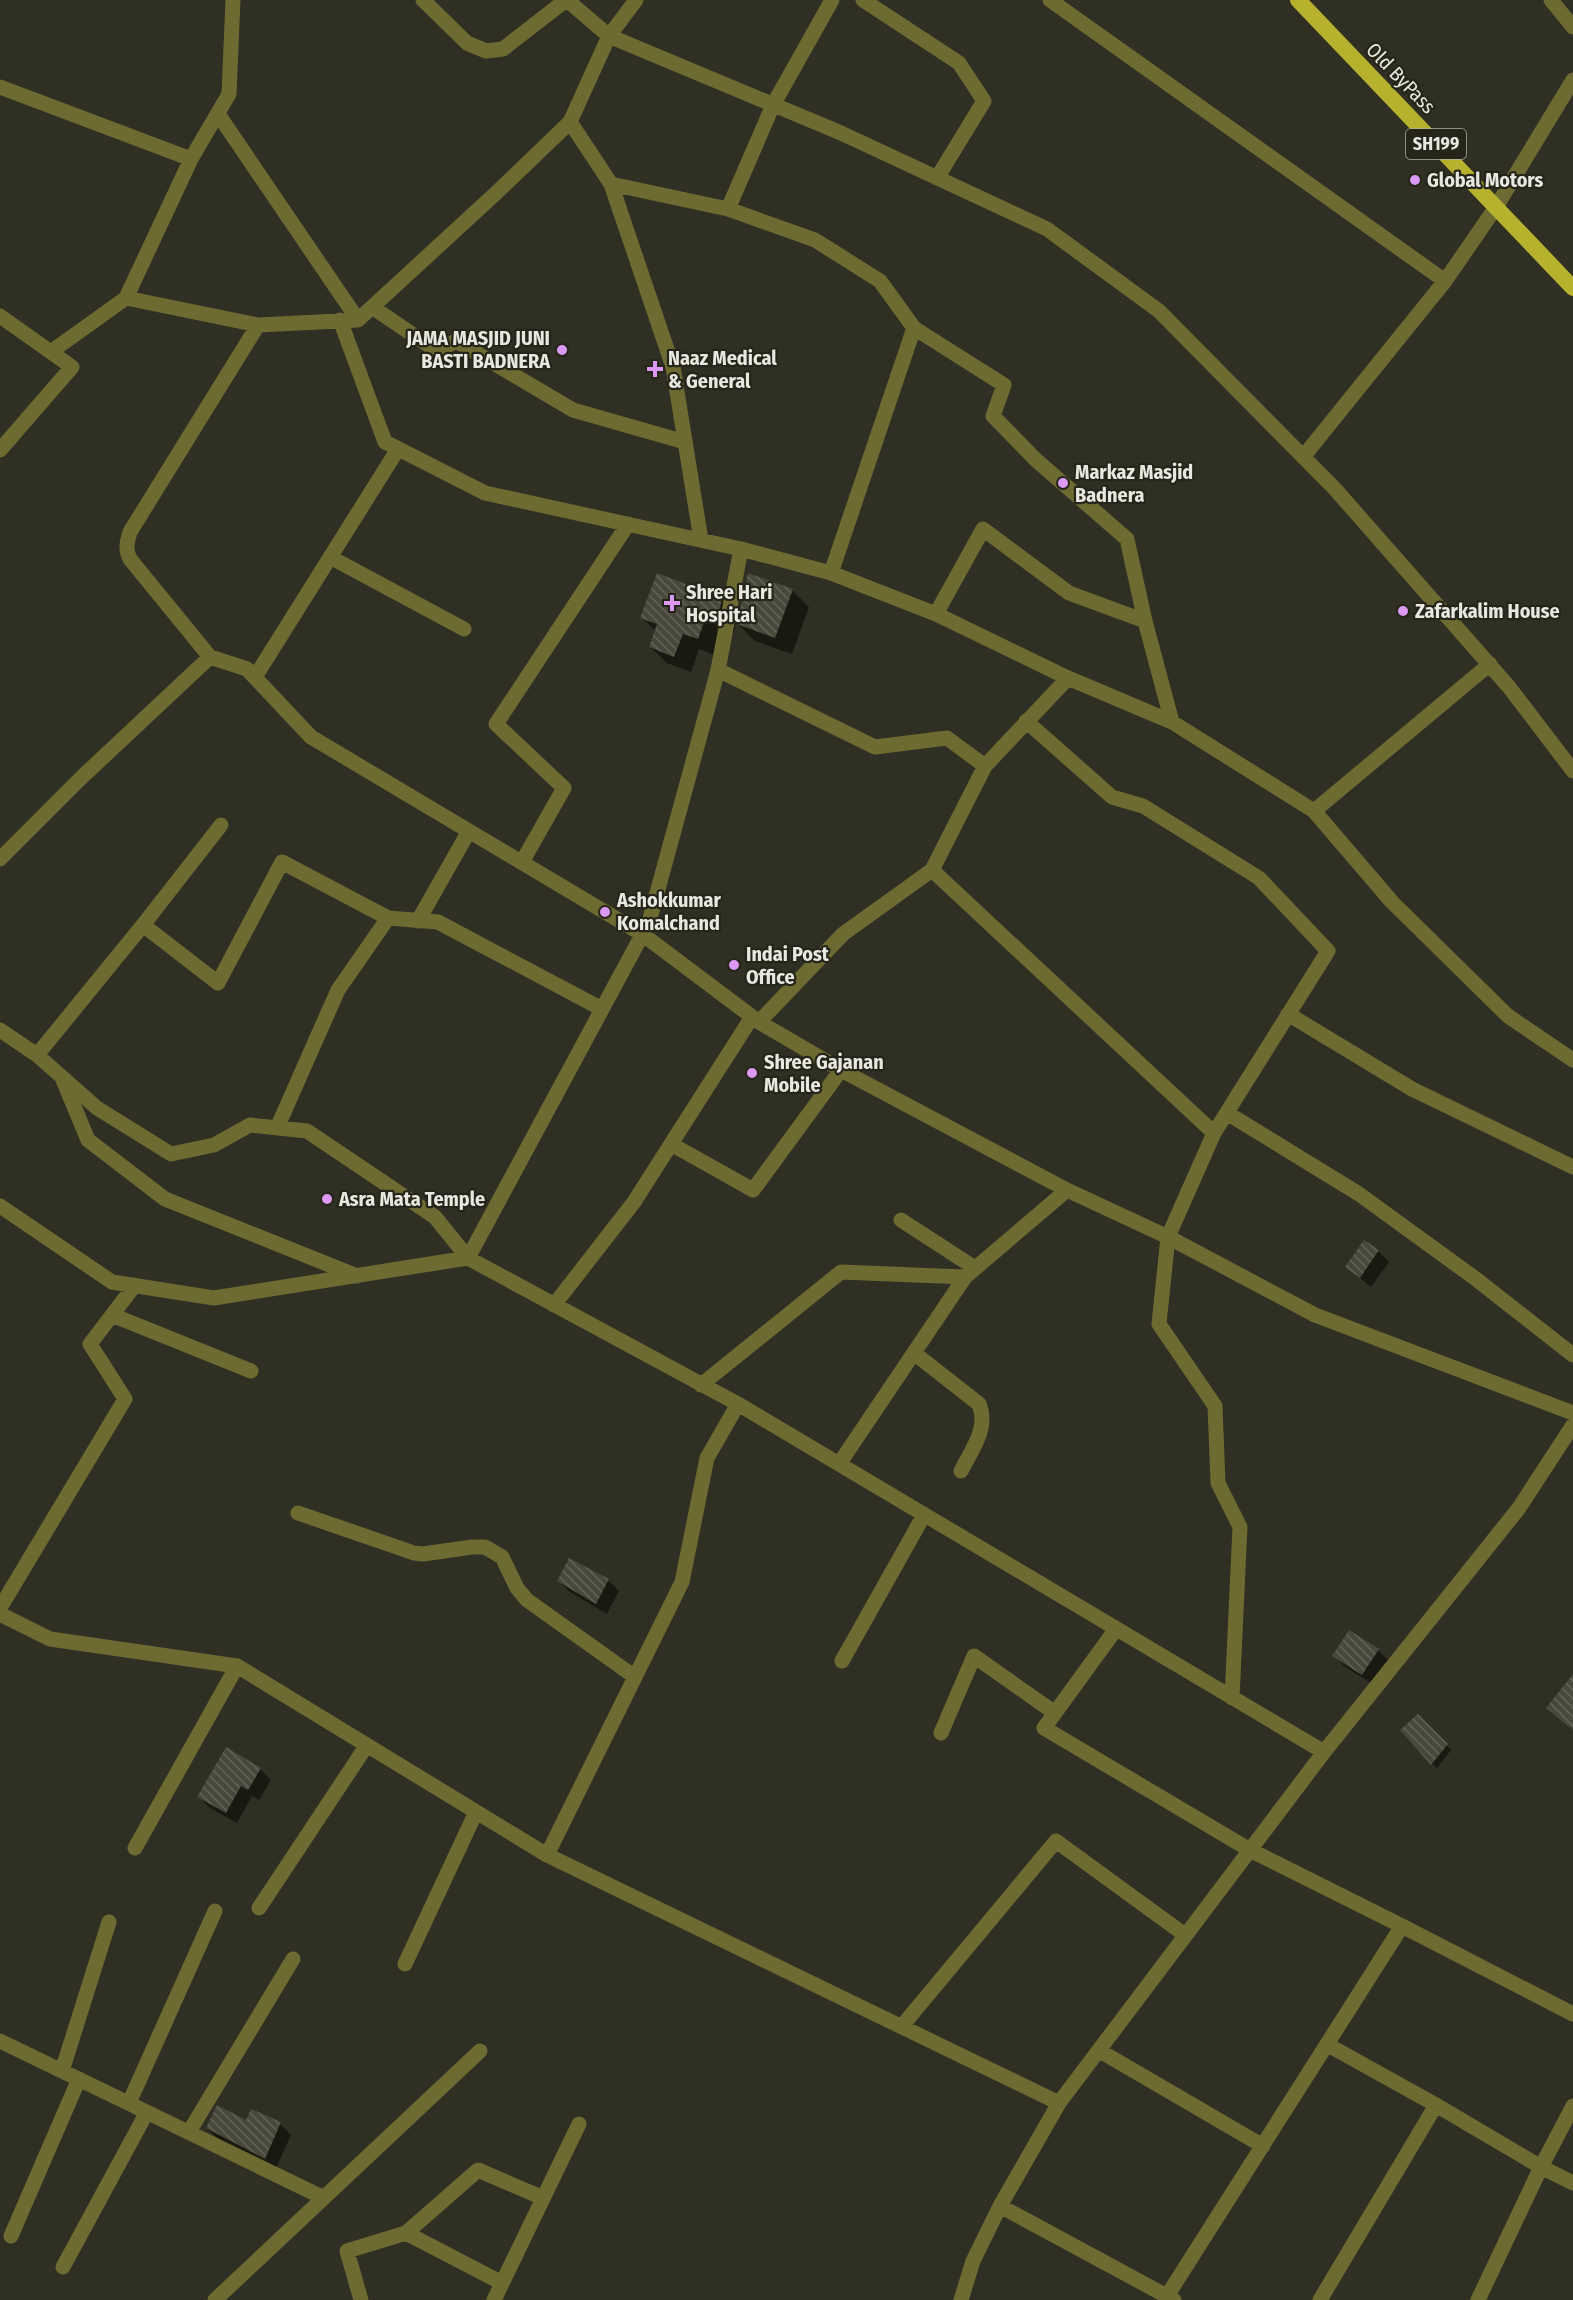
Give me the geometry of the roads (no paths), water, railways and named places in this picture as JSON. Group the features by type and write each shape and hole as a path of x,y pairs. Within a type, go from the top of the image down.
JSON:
{"highway":[{"name":"Old ByPass","path":"1298,0 1573,288"}],"street":[{"path":"52,351 126,298 191,159 229,94 233,0"},
{"path":"423,0 467,43 486,51 503,49 567,0 609,36 841,133 1047,229 1159,311 1335,489 1490,664 1573,771"},
{"path":"126,298 258,325 358,320 570,122 609,36 636,0"},
{"path":"728,209 773,105 832,0"},
{"path":"863,0 959,63 984,101 937,178"},
{"path":"1050,0 1445,281"},
{"path":"1551,0 1573,27"},
{"path":"1303,457 1445,281 1496,207 1573,80"},
{"path":"0,87 191,159"},
{"path":"218,114 358,320"},
{"path":"570,122 611,184 673,367 701,540"},
{"path":"611,184 728,209 815,240 880,281 914,328 1004,385 993,416 1036,460 1127,539 1145,621 1172,722"},
{"path":"372,307 437,351 456,340 573,410 685,442"},
{"path":"0,316 72,367 0,450"},
{"path":"340,320 384,442 485,493 741,549 831,573 936,614 1068,678 1172,722 1314,811 1392,902 1508,1016 1573,1060"},
{"path":"258,325 130,532 127,542 126,552 130,559 210,657 248,669 311,737 642,934 756,1020 841,1070 1067,1190 1168,1237 1316,1315 1573,1413"},
{"path":"831,573 914,328"},
{"path":"255,677 398,449"},
{"path":"522,862 564,788 496,724 628,524"},
{"path":"936,614 983,529 1070,593 1145,621"},
{"path":"468,1258 649,922 718,670 741,549"},
{"path":"330,557 464,630"},
{"path":"0,859 82,777 210,657"},
{"path":"1314,811 1490,664"},
{"path":"718,670 875,747 946,738 985,766"},
{"path":"554,1305 634,1202 670,1144 756,1020 843,934 932,870 985,766 1068,678"},
{"path":"1026,722 1112,797 1143,806 1259,878 1328,951 1214,1133 1168,1237 1159,1324 1215,1406 1218,1484 1240,1527 1233,1698"},
{"path":"37,1055 221,825"},
{"path":"418,921 469,831"},
{"path":"143,925 218,983 282,862 388,918 438,922 602,1009"},
{"path":"932,870 1214,1133"},
{"path":"278,1128 338,990 388,918"},
{"path":"1288,1014 1413,1089 1573,1167"},
{"path":"0,1030 37,1055 97,1108 171,1154 214,1145 250,1125 307,1131 435,1217 468,1258 738,1404 1324,1752"},
{"path":"670,1144 753,1190 841,1070"},
{"path":"62,1077 88,1140 165,1199 358,1276"},
{"path":"1227,1113 1359,1194 1476,1279 1573,1355"},
{"path":"839,1464 970,1273 1067,1190"},
{"path":"0,1206 112,1282 214,1298 468,1258"},
{"path":"901,1220 970,1273"},
{"path":"701,1385 841,1272 970,1273"},
{"path":"0,1608 124,1399 90,1344 135,1285"},
{"path":"112,1315 251,1371"},
{"path":"914,1353 972,1396 984,1415 982,1428 961,1471"},
{"path":"547,1855 682,1582 707,1458 738,1404"},
{"path":"961,2300 973,2262 1000,2206 1059,2103 1324,1752 1519,1508 1573,1425"},
{"path":"298,1512 414,1553 434,1553 477,1546 493,1550 502,1557 517,1588 526,1600 635,1677"},
{"path":"842,1662 924,1515"},
{"path":"0,1614 50,1639 237,1666 547,1855 1059,2103"},
{"path":"1116,1629 1044,1728 1250,1850 1573,2014"},
{"path":"941,1732 974,1656 1055,1713"},
{"path":"135,1848 237,1666"},
{"path":"259,1908 366,1745"},
{"path":"405,1964 476,1812"},
{"path":"902,2026 1056,1842 1185,1935"},
{"path":"129,2103 215,1911"},
{"path":"62,2071 109,1922"},
{"path":"1000,2206 1170,2298 1402,1926"},
{"path":"189,2132 293,1959"},
{"path":"0,2041 322,2197"},
{"path":"1328,2045 1436,2104 1541,2167 1573,2182"},
{"path":"215,2300 480,2051"},
{"path":"1100,2051 1263,2146"},
{"path":"12,2236 79,2079"},
{"path":"1320,2300 1436,2104"},
{"path":"1483,2298 1541,2167 1573,2106"},
{"path":"63,2267 147,2112"},
{"path":"494,2300 579,2124"},
{"path":"361,2300 347,2251 406,2234 478,2170 543,2198"},
{"path":"406,2234 502,2283"}],"place":[{"name":"Global Motors","path":"1415,180"},
{"name":"JAMA MASJID JUNI BASTI BADNERA","path":"562,350"},
{"name":"Naaz Medical & General","path":"655,369"},
{"name":"Markaz Masjid Badnera","path":"1063,483"},
{"name":"Shree Hari Hospital","path":"672,603"},
{"name":"Zafarkalim House","path":"1403,611"},
{"name":"Ashokkumar Komalchand","path":"605,912"},
{"name":"Indai Post Office","path":"734,965"},
{"name":"Shree Gajanan Mobile","path":"752,1073"},
{"name":"Asra Mata Temple","path":"327,1199"}]}
